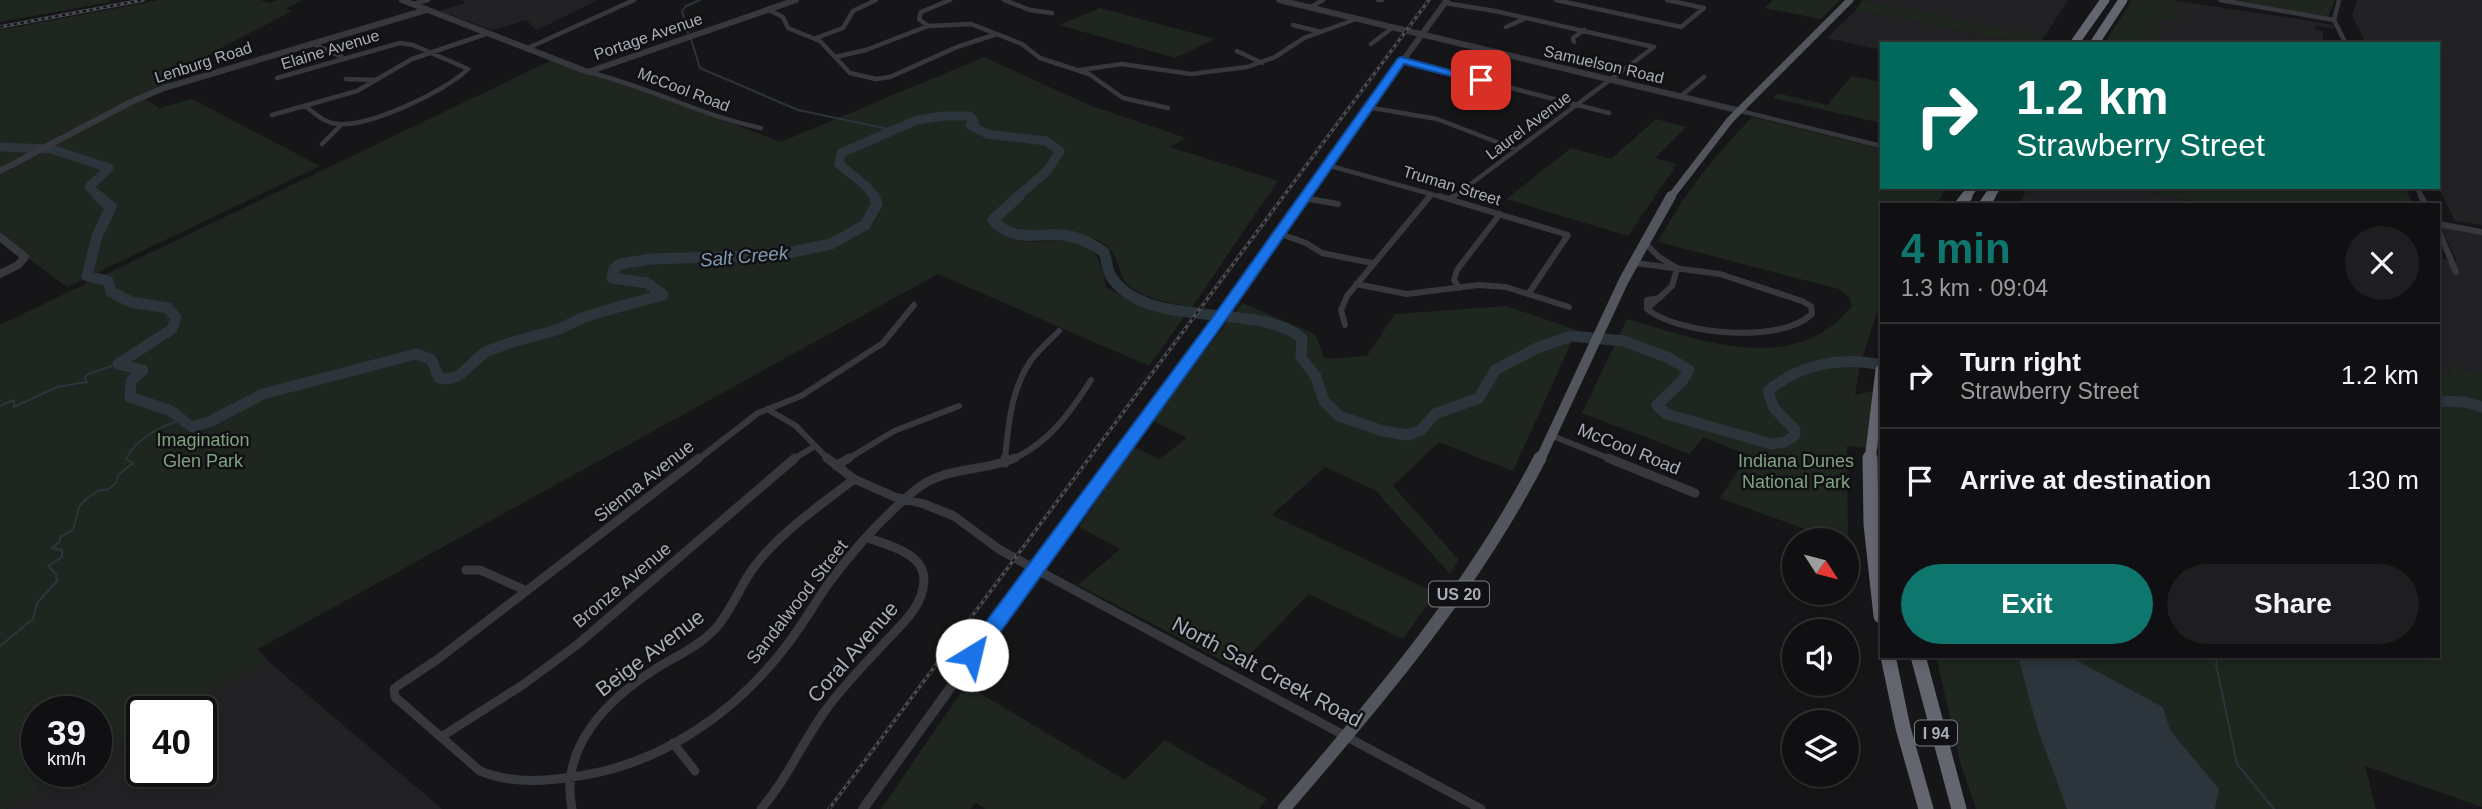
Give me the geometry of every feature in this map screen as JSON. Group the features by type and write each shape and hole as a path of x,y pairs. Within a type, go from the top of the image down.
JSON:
{"highway":[{"path":"2075,42 2105,0"},
{"path":"2095,42 2123,0"},
{"path":"1880,378 1872,425 1870,474 1872,535 1880,607"},
{"name":"I 94","path":"1888,658 1903,729 1926,809"},
{"name":"I 94","path":"1918,658 1959,809"}],"main road":[{"name":"US 20","path":"1284,809 1413,657 1464,588 1503,526 1655,221 1687,173 1741,111 1850,0"}],"street":[{"name":"McCool Road","path":"402,0 588,72 626,81 736,123 761,128"},
{"path":"413,4 428,0"},
{"path":"528,48 634,0"},
{"name":"Portage Avenue","path":"588,72 796,0"},
{"path":"816,38 844,28 853,11 876,0"},
{"path":"928,26 919,19 921,12 950,0"},
{"path":"1004,0 1035,11 1052,13"},
{"path":"1013,3 1022,0"},
{"name":"Samuelson Road","path":"1279,0 1880,146"},
{"path":"1309,8 1323,0"},
{"path":"1556,0 1681,27 1704,8 1667,0"},
{"path":"2220,0 2334,20"},
{"path":"2339,0 2334,20 2345,42"},
{"path":"863,809 1035,567 1215,324 1367,107 1446,1 1584,30"},
{"name":"Lenburg Road","path":"0,171 155,91 426,10"},
{"path":"769,10 783,16 788,28 816,38 853,74 886,78 957,47 998,34"},
{"path":"1506,27 1526,18"},
{"path":"1080,70 1122,64 1191,74 1237,69 1262,63 1304,38 1356,19"},
{"path":"835,57 871,49 928,26 966,23 1026,47 1040,58 1080,70 1099,80 1116,95 1168,108"},
{"path":"1293,25 1322,32"},
{"path":"1371,44 1392,28"},
{"path":"1574,42 1573,38 1584,30"},
{"name":"Laurel Avenue","path":"1450,199 1654,47 1584,30"},
{"path":"272,115 349,93 406,61 489,33"},
{"path":"311,43 344,57"},
{"name":"Elaine Avenue","path":"277,78 400,43 431,52 466,67 467,73 374,117 342,124"},
{"path":"1237,51 1262,63"},
{"path":"1401,60 1609,113"},
{"path":"1681,96 1704,77"},
{"path":"346,79 376,80"},
{"path":"1484,103 1506,87"},
{"path":"305,106 327,122 342,124"},
{"path":"1367,107 1427,116 1515,149"},
{"path":"322,144 342,124"},
{"name":"Truman Street","path":"1327,165 1567,235 1529,293"},
{"path":"1345,325 1340,310 1356,284 1432,194"},
{"path":"1304,198 1338,204"},
{"path":"1459,288 1454,280 1457,270 1500,214"},
{"path":"2440,227 2482,232"},
{"path":"2440,232 2456,272"},
{"path":"1278,233 1306,243 1322,253 1372,263"},
{"path":"0,237 25,257 18,265 0,274"},
{"path":"1635,263 1677,269 1710,272 1762,285 1806,303 1813,310 1812,314 1793,326 1749,333 1653,315 1647,309 1678,276 1677,269 1645,243"},
{"path":"1356,284 1407,294 1492,286 1529,293 1569,307"},
{"name":"Sienna Avenue","path":"394,690 767,408 818,388 851,367 883,343 914,305"},
{"path":"1005,463 1008,430 1022,380 1032,361 1059,331"},
{"name":"Sandalwood Street","path":"394,690 395,698 480,771 494,778 525,782 572,777 615,770 655,753 725,707 763,673 791,639 830,583 868,538 920,486 943,474 1005,463 1026,455 1046,440 1071,411 1091,380"},
{"path":"836,466 894,431 959,406"},
{"name":"North Salt Creek Road","path":"767,408 796,426 836,466 854,479 954,516 1000,550 1481,809"},
{"name":"McCool Road","path":"1550,435 1695,493"},
{"name":"Bronze Avenue","path":"441,737 524,684 578,644 792,460 815,446"},
{"name":"Beige Avenue","path":"572,777 585,735 605,705 624,688 707,636 723,618 756,565 775,544 854,479"},
{"name":"Coral Avenue","path":"761,809 781,786 825,711 855,674 911,615 920,600 924,578 918,561 898,549 868,538"},
{"path":"466,570 480,570 527,591"},
{"path":"673,743 695,772"},
{"path":"572,777 572,809"}],"shaded area":[{"path":"461,0 598,0 537,30 526,20 493,30 439,11 466,3"},
{"path":"1862,0 2068,0 2044,37"},
{"path":"2171,0 2333,25 2333,28 2315,26 2315,29 2323,31 2323,42 2152,42 2159,30 2158,24 2163,18 2168,19 2173,15"},
{"path":"2357,0 2482,0 2482,225 2455,221 2439,189 2440,42 2365,42 2352,15"},
{"path":"1856,10 2015,42 1880,42 1880,50 1827,38"},
{"path":"2027,189 2139,189 2198,203 2019,203"},
{"path":"2441,227 2482,234 2482,374 2453,365 2450,378 2440,376 2440,258 2457,262"},
{"path":"2019,658 2073,658 2163,707 2170,730 2219,789 2215,809 2067,809 2037,727"},
{"path":"268,661 442,809 6,809 45,787 112,787 112,749 126,741 126,787 217,787 217,696 206,696"}],"green space":[{"path":"0,0 108,0 111,2 0,22"},
{"path":"160,0 260,0 270,3 278,0 302,0 286,9 292,11 164,78 171,83 140,96 160,108 192,99 320,166 67,287 0,237 0,30"},
{"path":"1773,0 1840,0 1821,19 1764,8"},
{"path":"1862,0 2044,37 2041,42 2015,42 1856,10"},
{"path":"2132,0 2171,0 2177,3 2173,14 2177,16 2174,19 2163,19 2159,24 2164,27 2153,42 2105,42"},
{"path":"2225,0 2335,0 2328,17"},
{"path":"1100,8 1215,39 1175,58 1059,25"},
{"name":"Imagination Glen Park","path":"984,57 1089,105 1186,138 1170,147 1278,181 1192,307 1160,300 1137,291 1123,279 1113,253 1090,237 1019,233 1006,237 1022,241 1081,243 1092,250 1100,264 1106,287 1126,299 1186,314 1149,366 938,274 258,649 268,661 206,696 126,696 126,741 112,749 112,696 21,696 21,787 45,787 6,809 0,809 0,325 554,59 781,142"},
{"path":"1852,76 1880,82 1880,123 1773,98 1777,93 1827,105"},
{"name":"Indiana Dunes National Park","path":"1752,117 1880,149 1880,189 1947,189 1936,203 1880,203 1880,303 1860,365 1855,395 1880,389 1880,450 1847,446 1848,528 1802,528 1720,498 1748,455 1703,437 1690,454 1582,413 1627,319 1715,343 1775,347 1803,341 1829,328 1852,306 1849,297 1839,289 1658,242 1700,176"},
{"path":"1656,119 1686,127 1655,158 1677,164 1628,236 1506,199 1571,148 1611,159"},
{"path":"2139,189 2405,189 2413,203 2198,203"},
{"path":"1242,303 1315,334 1325,359 1367,356 1395,314 1506,306 1577,330 1513,471 1439,442 1393,486 1459,560 1450,574 1375,490 1325,467 1272,515 1436,593 1403,639 1309,594 1237,668 1078,585 1120,549 1079,527 1134,447 1159,459 1187,438 1152,420"},
{"path":"2452,365 2482,374 2482,807 2365,766 2376,809 2215,809 2219,789 2170,730 2163,707 2073,658 2440,658 2440,372 2450,374"},
{"path":"1936,658 2019,658 2067,809 1976,809 1961,765"},
{"path":"966,685 1125,780 1165,740 1267,799 1259,809 985,809 976,803 970,809 881,809"}],"waterway":[{"path":"688,33 682,11 686,6 700,0"},
{"path":"691,39 700,68 798,110 893,130"},
{"name":"Salt Creek","path":"874,197 867,187 839,164 841,153 917,120 970,116 974,121 970,125 987,134 1046,141 1060,151 1047,171 1016,198"},
{"name":"Salt Creek","path":"0,147 51,149 109,168 89,187 101,198"},
{"name":"Salt Creek","path":"98,196 111,207 97,236 87,276 108,281 111,292 131,302 168,308 176,318 172,329 118,364 143,370 131,381 130,397 171,411 192,427 211,421 263,394 416,354 431,359 439,378 454,378 488,351 554,331 600,312 663,295 647,283 612,278 614,269 620,264 651,259 778,255 831,244 865,225 877,204 874,197"},
{"name":"Salt Creek","path":"1019,196 993,220 1008,232 1068,236 1089,243 1104,252 1112,278 1129,294 1151,305 1176,311 1258,320 1282,327 1302,338 1301,357 1316,377 1324,401 1339,416 1383,431 1408,435 1421,430 1435,414 1479,398 1495,370 1537,348 1571,336 1624,341 1669,358 1689,370 1683,380 1657,405 1666,414 1771,444 1785,442 1795,435 1795,430 1774,408 1768,391 1780,382 1807,369 1836,362 1880,365"},
{"path":"0,406 14,400 14,407 57,387 87,382 85,377 88,374 118,364"},
{"name":"Salt Creek","path":"2440,401 2465,402 2482,407"},
{"path":"0,646 33,619 37,603 57,581 56,574 48,566 62,557 62,550 52,548 60,541 60,537 73,530 79,507 98,491 109,489 116,483 118,475 133,463 126,459 143,439 184,419"},
{"path":"2218,658 2216,664 2237,764 2274,809"}],"railway":[{"path":"0,27 143,0"},
{"path":"829,809 1429,0"}],"route":[{"path":"972,655 1215,324 1401,60 1481,80"}]}
